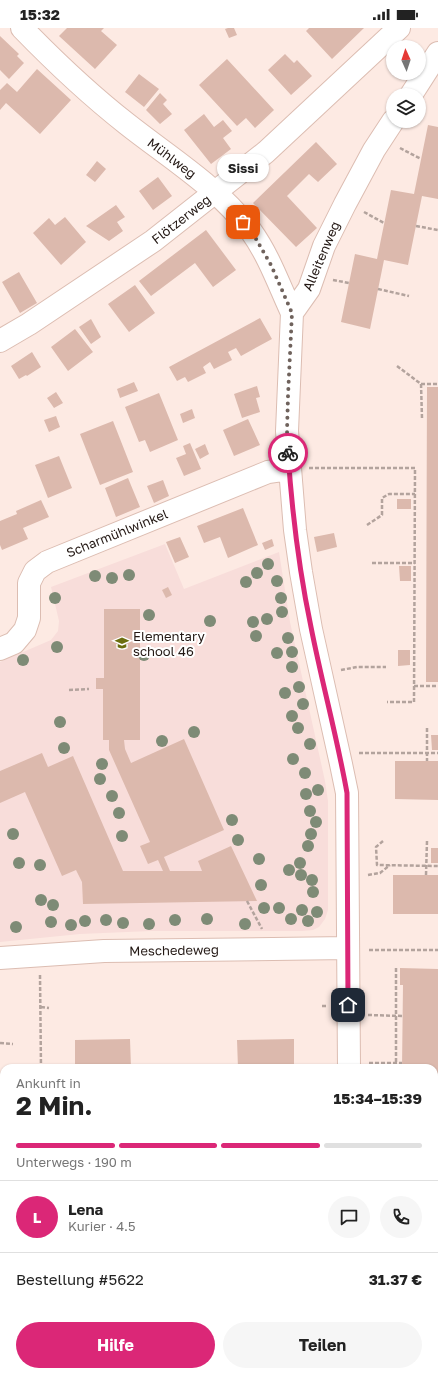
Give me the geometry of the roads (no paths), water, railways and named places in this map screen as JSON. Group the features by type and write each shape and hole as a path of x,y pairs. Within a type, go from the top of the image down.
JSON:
{"street":[{"name":"Mühlweg","path":"22,28 56,63 121,118 215,192 235,212 252,232 271,265 292,313"},
{"name":"Flötzerweg","path":"0,341 29,324 153,241 266,152 399,28"},
{"path":"416,88 438,53"},
{"name":"Alleitenweg","path":"292,313 309,288 324,246 374,150 388,128"},
{"path":"292,313 287,431 296,468 295,530 311,629 347,793 355,949 356,1064"},
{"name":"Scharmühlwinkel","path":"0,649 14,642 25,630 29,618 29,583 35,571 47,562 268,472 296,468"},
{"name":"Meschedeweg","path":"0,958 104,950 355,949"}],"place":[{"name":"Sissi","path":"243,222"},
{"name":"Elementary school 46","path":"122,643"}]}
